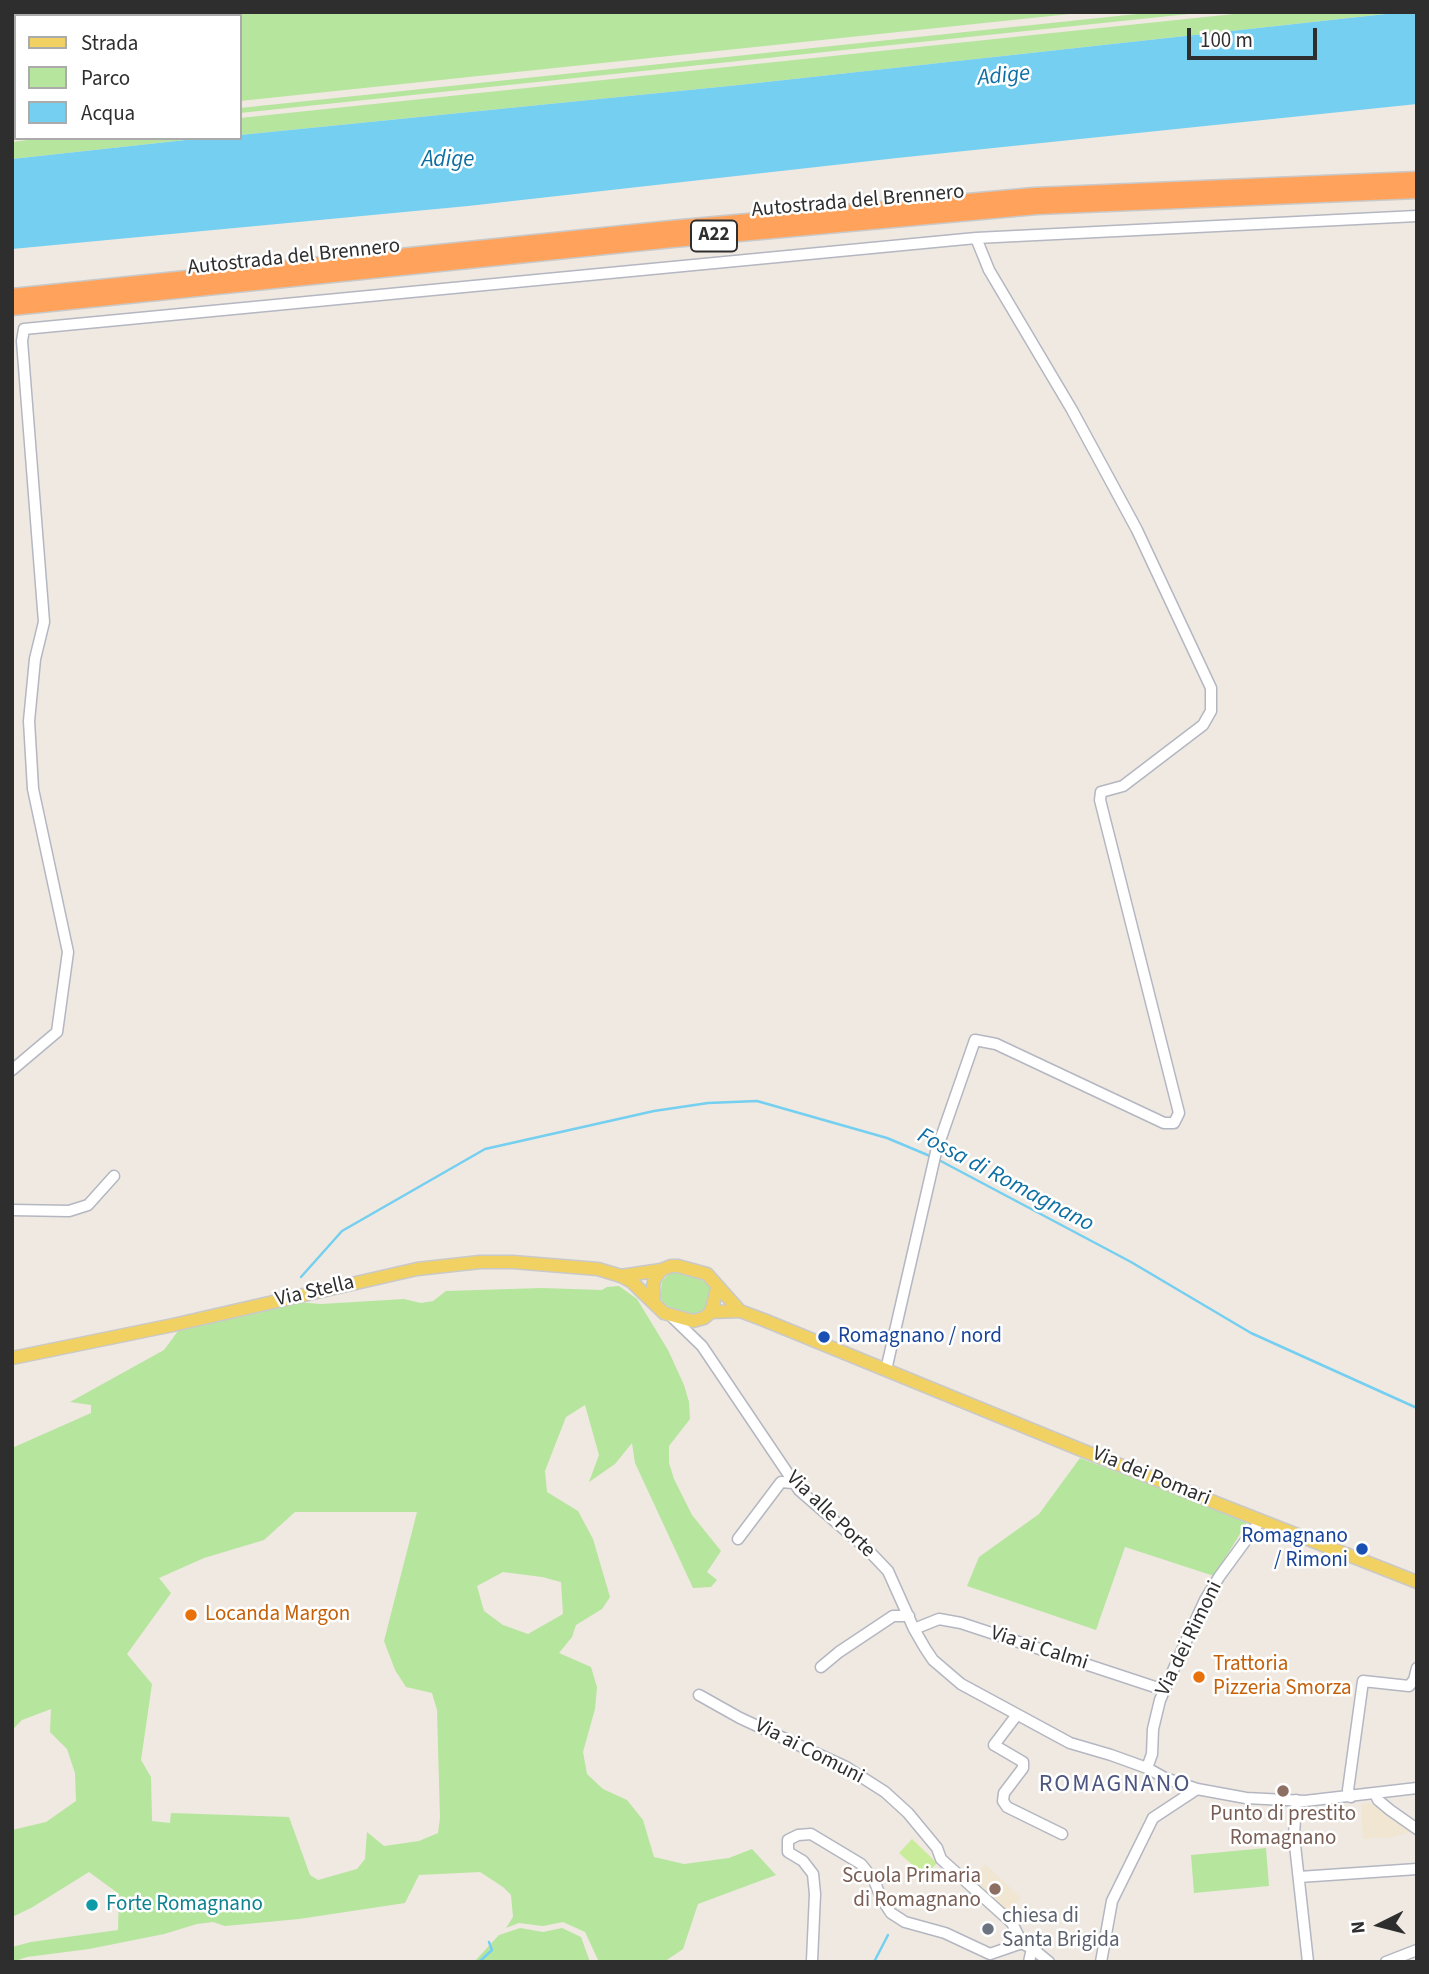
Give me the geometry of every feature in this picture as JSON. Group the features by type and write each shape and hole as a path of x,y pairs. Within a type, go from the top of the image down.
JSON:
{"highway":[{"name":"Autostrada del Brennero","path":"12,296 671,228 1034,195 1417,179"},
{"name":"Autostrada del Brennero","path":"12,308 673,240 1037,207 1417,191"}],"main road":[{"name":"Via Stella","path":"12,1358 173,1325 416,1269 480,1262 513,1262 589,1268 621,1276 661,1270"},
{"name":"Via dei Pomari","path":"661,1270 671,1266 707,1274 717,1289 740,1311 1417,1582"},
{"path":"661,1270 653,1286 654,1302 672,1317"},
{"name":"Via Stella","path":"621,1276 654,1302"},
{"path":"708,1315 717,1289"},
{"name":"Via dei Pomari","path":"672,1317 693,1321 708,1315 740,1311"}],"street":[{"path":"12,1070 57,1032 68,952 33,789 29,721 35,659 44,622 22,341 24,329 976,238 1417,216"},
{"path":"886,1370 936,1152 975,1040 996,1044 1164,1123 1174,1123 1179,1113 1100,800 1101,792 1123,786 1202,725 1212,712 1211,688 1138,530 1072,410 989,270 976,238"},
{"path":"12,1210 69,1211 88,1205 114,1176"},
{"path":"702,1346 708,1315"},
{"name":"Via alle Porte","path":"672,1317 702,1346 793,1483 888,1571 914,1629 933,1660 948,1675 1017,1716 1070,1743 1147,1768 1165,1778 1197,1789 1296,1800 1351,1797 1417,1787"},
{"path":"738,1539 781,1482 793,1483"},
{"name":"Via dei Rimoni","path":"1147,1768 1152,1754 1153,1729 1160,1700 1205,1600 1260,1521"},
{"path":"821,1667 839,1651 893,1616 909,1616"},
{"name":"Via ai Calmi","path":"914,1629 939,1619 961,1623 1164,1690"},
{"path":"1351,1797 1348,1790 1363,1681 1409,1686 1414,1680 1417,1668"},
{"name":"Via ai Comuni","path":"699,1695 740,1718 846,1767 885,1792 908,1813 937,1848 941,1859 1012,1923 1023,1944 1049,1962"},
{"path":"1017,1716 994,1745 1023,1762 1023,1768 1004,1793 1003,1801 1007,1807 1062,1834"},
{"path":"1101,1962 1112,1901 1153,1818 1197,1789"},
{"path":"1376,1793 1378,1800 1417,1829"},
{"path":"1296,1800 1294,1836 1308,1962"},
{"path":"812,1962 815,1894 813,1874 803,1861 788,1852 788,1840 811,1833 861,1864 874,1880 891,1913 905,1922 945,1933 990,1954 1023,1944 1029,1962"},
{"path":"1299,1877 1417,1869"},
{"path":"1386,1962 1417,1950"}],"shaded area":[{"path":"1371,1803 1411,1832 1392,1837 1363,1839 1361,1804"},
{"name":"Scuola Primaria di Romagnano","path":"985,1864 1021,1898 1006,1915 969,1881"}],"green space":[{"path":"1089,12 242,101 242,14 188,14"},
{"path":"1156,12 1208,12 242,113 242,108"},
{"path":"1253,12 1404,12 739,85 242,135 242,118"},
{"path":"12,32 14,32 14,125"},
{"path":"28,140 186,140 12,159 12,142"},
{"path":"678,1271 706,1282 711,1290 708,1308 697,1315 674,1310 663,1303 660,1296 662,1281 670,1273"},
{"path":"619,1286 637,1299 668,1350 684,1385 690,1419 669,1446 669,1463 692,1515 721,1551 707,1572 717,1580 711,1587 693,1588 635,1463 632,1443 615,1464 589,1482 599,1455 585,1405 566,1417 545,1471 547,1492 578,1511 593,1539 610,1597 602,1609 576,1625 572,1637 559,1653 591,1667 597,1687 595,1709 583,1752 587,1774 603,1789 627,1800 643,1820 654,1857 684,1864 729,1858 752,1849 776,1875 698,1904 683,1949 664,1962 599,1962 585,1932 563,1922 543,1926 519,1923 506,1928 513,1917 511,1895 480,1872 419,1875 405,1903 299,1919 225,1926 213,1922 197,1924 164,1934 89,1949 27,1957 12,1962 12,1947 118,1930 119,1894 89,1872 12,1917 12,1830 46,1822 76,1801 75,1773 67,1749 50,1732 51,1709 22,1720 12,1730 12,1448 91,1413 91,1405 70,1402 164,1350 181,1327 296,1302 321,1304 404,1299 421,1303 433,1301 446,1291 542,1288 602,1290","holes":["295,1512 417,1512 384,1641 395,1670 406,1687 432,1693 437,1710 440,1818 438,1833 419,1841 384,1846 367,1832 365,1859 357,1869 318,1880 310,1875 289,1817 171,1813 170,1823 152,1821 151,1777 141,1760 152,1684 127,1654 171,1593 159,1578 204,1558 264,1540","503,1572 561,1582 563,1614 528,1634 503,1625 484,1611 477,1586"]},
{"path":"1080,1458 1248,1521 1214,1576 1125,1547 1096,1630 967,1586 979,1557 1039,1514"},
{"path":"912,1839 937,1863 925,1876 899,1853"},
{"path":"1266,1848 1269,1886 1194,1893 1191,1855"},
{"path":"520,1928 543,1932 562,1928 581,1937 590,1962 474,1962 499,1935"}],"water":[{"name":"Adige","path":"1417,12 1417,104 468,206 12,249 12,159 186,140 242,140 242,135 739,85"}],"waterway":[{"name":"Fossa di Romagnano","path":"301,1277 342,1231 485,1149 654,1111 708,1103 757,1101 887,1138 930,1156"},
{"name":"Fossa di Romagnano","path":"937,1159 1131,1262 1251,1333 1417,1408"},
{"path":"874,1962 888,1935"},
{"path":"479,1962 492,1950 489,1942"}],"place":[{"name":"Romagnano / nord","path":"824,1337"},
{"name":"Romagnano / Rimoni","path":"1362,1549"},
{"name":"Locanda Margon","path":"191,1615"},
{"name":"Trattoria Pizzeria Smorza","path":"1199,1677"},
{"name":"Punto di prestito Romagnano","path":"1283,1791"},
{"name":"Scuola Primaria di Romagnano","path":"995,1889"},
{"name":"Forte Romagnano","path":"92,1905"},
{"name":"chiesa di Santa Brigida","path":"988,1929"}],"district":[{"name":"ROMAGNANO","path":"1115,1786"}]}
